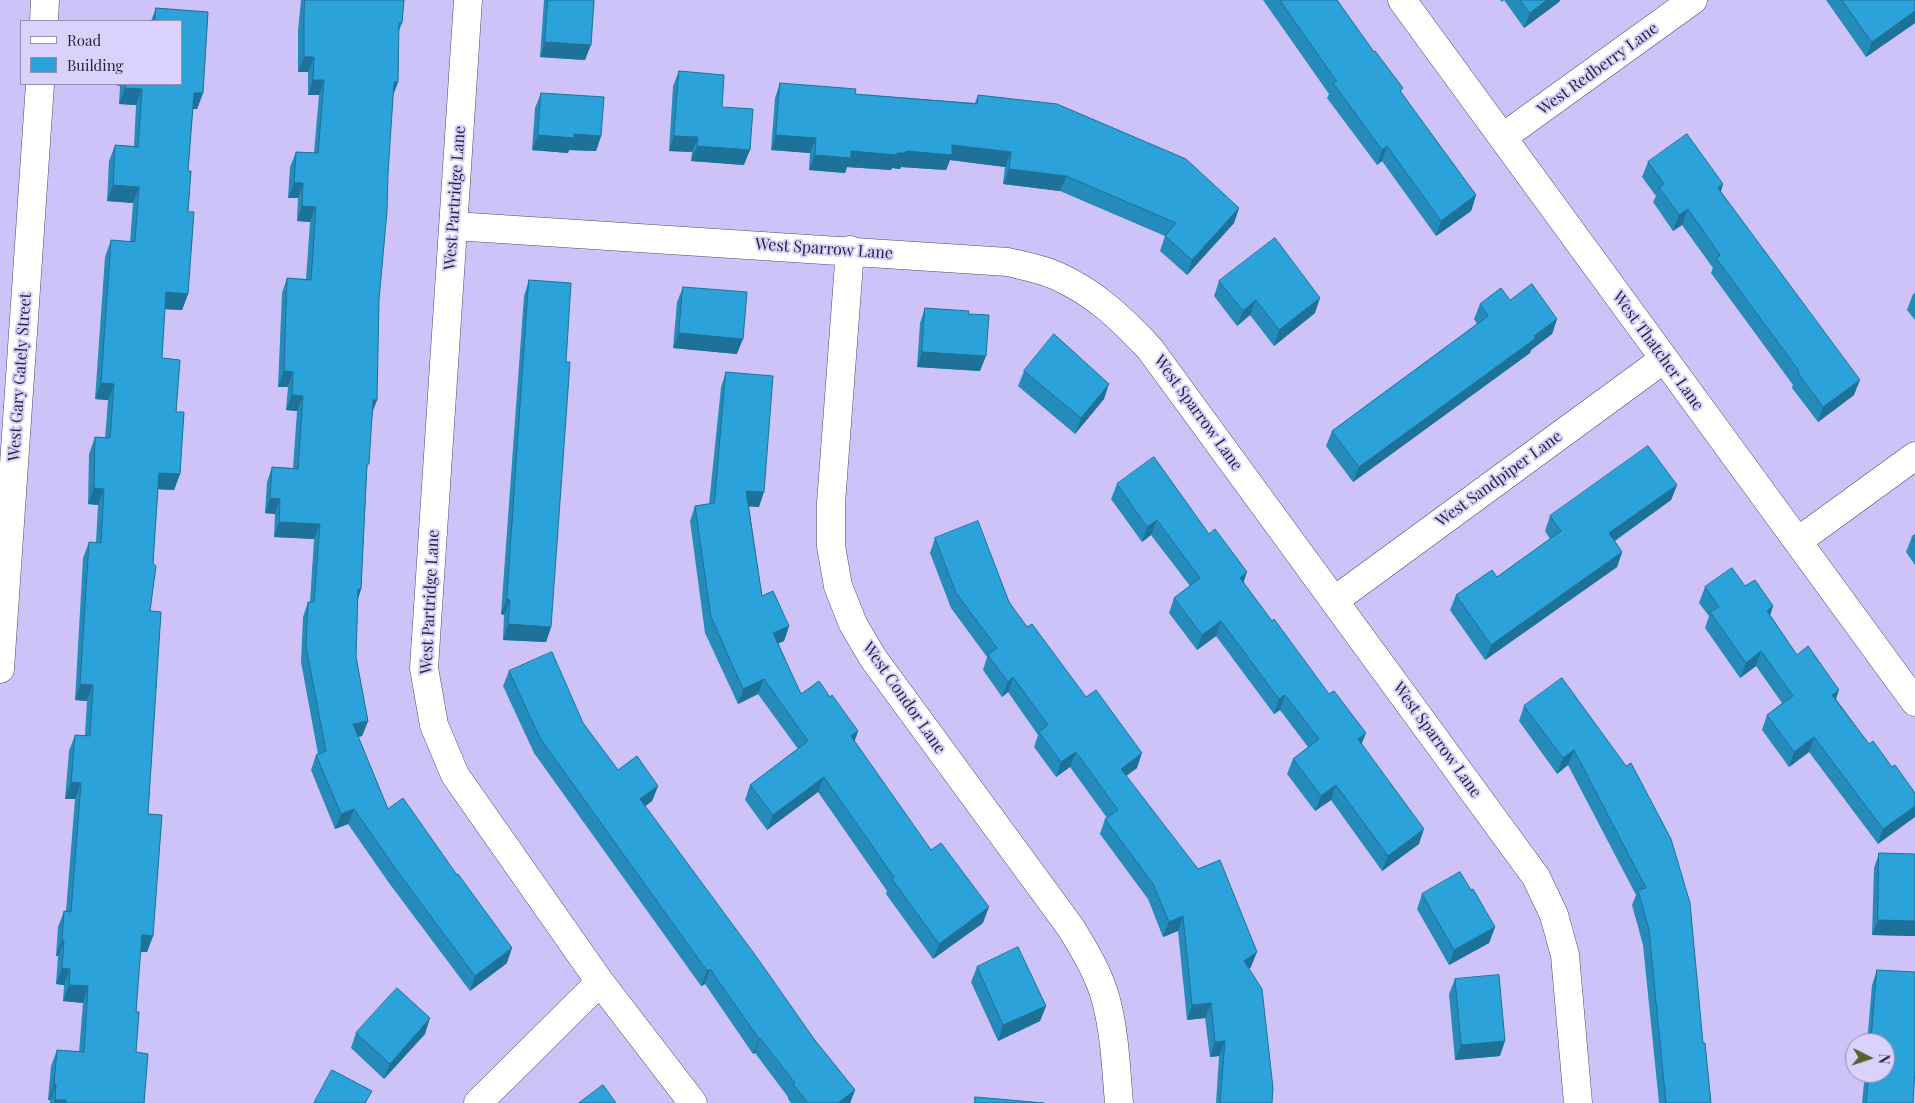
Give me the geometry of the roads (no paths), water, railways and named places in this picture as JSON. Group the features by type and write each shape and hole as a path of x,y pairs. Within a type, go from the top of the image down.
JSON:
{"street":[{"path":"44,20 45,0"},
{"name":"West Partridge Lane","path":"468,0 424,668 428,703 434,726 456,775 600,982 693,1103"},
{"name":"West Thatcher Lane","path":"1402,0 1915,702"},
{"name":"West Redberry Lane","path":"1503,137 1693,0"},
{"name":"West Gary Gately Street","path":"0,670 4,568 40,85"},
{"name":"West Sparrow Lane","path":"454,226 850,250 1008,262 1056,276 1099,299 1118,314 1150,349 1536,877 1554,915 1565,955 1578,1103"},
{"name":"West Condor Lane","path":"850,250 831,502 831,546 838,586 853,624 873,658 1071,928 1090,960 1106,999 1113,1041 1119,1103"},
{"name":"West Sandpiper Lane","path":"1334,600 1664,359"},
{"path":"1798,541 1915,456"},
{"path":"478,1103 600,982"}]}
